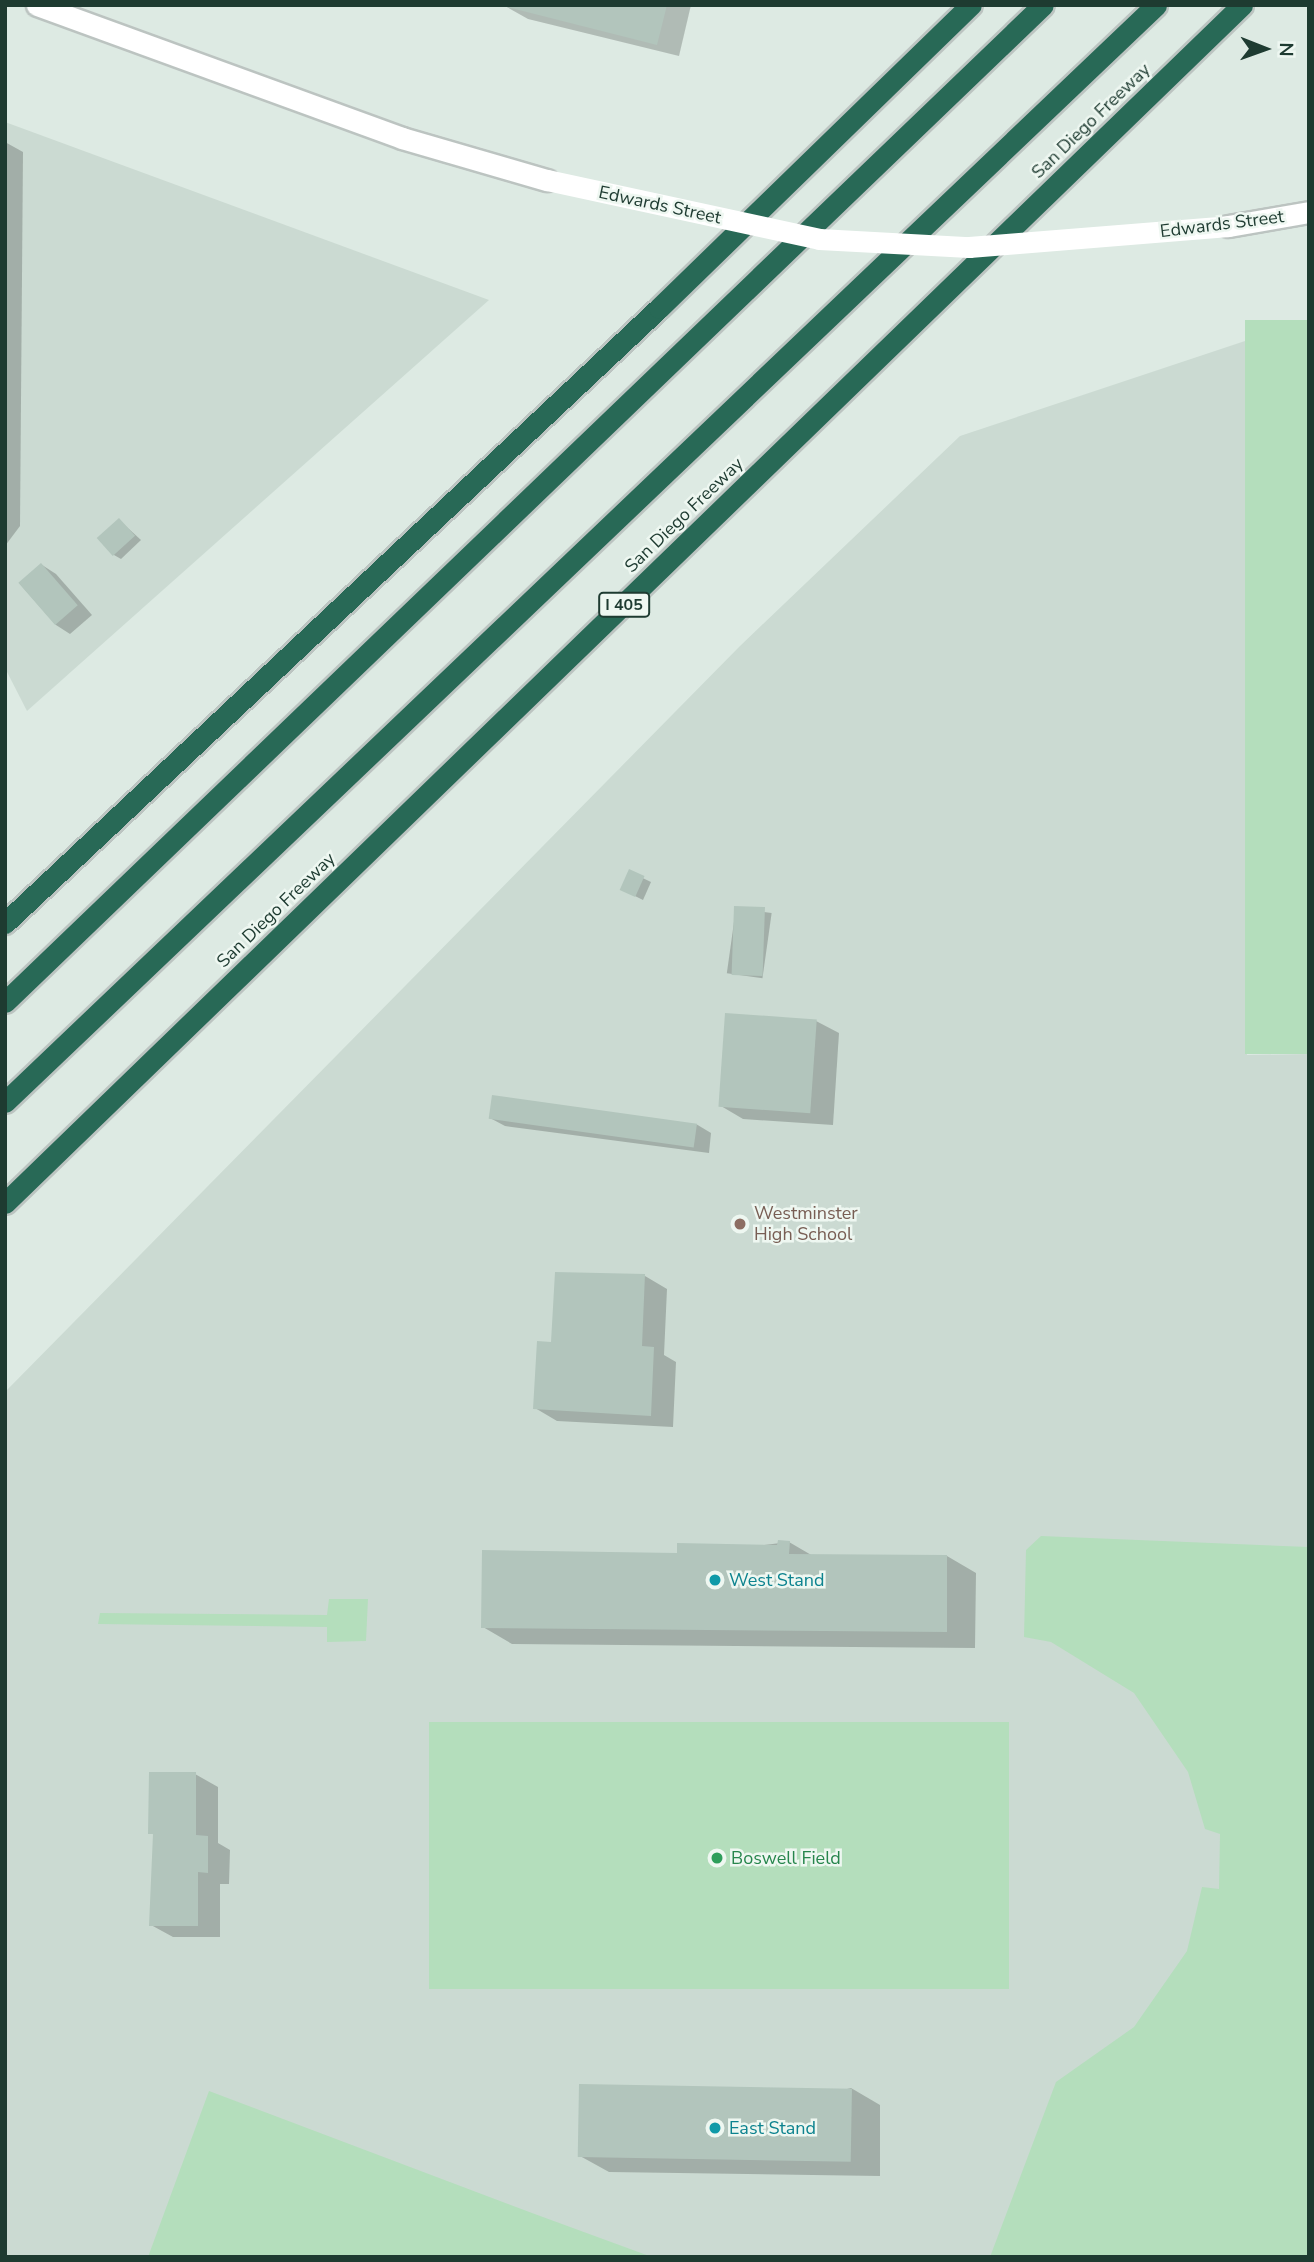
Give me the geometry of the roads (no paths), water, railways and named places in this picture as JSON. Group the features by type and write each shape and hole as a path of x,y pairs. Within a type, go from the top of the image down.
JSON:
{"highway":[{"path":"5,923 659,309 971,5"},
{"path":"5,1002 1043,5"},
{"path":"5,1102 1156,5"},
{"name":"San Diego Freeway","path":"5,1203 1242,5"}],"street":[{"name":"Edwards Street","path":"37,5 402,138 547,180 819,239 968,247 1228,226 1309,212"}],"place":[{"name":"Westminster High School","path":"740,1224"},
{"name":"West Stand","path":"715,1580"},
{"name":"Boswell Field","path":"717,1858"},
{"name":"East Stand","path":"715,2128"}]}
